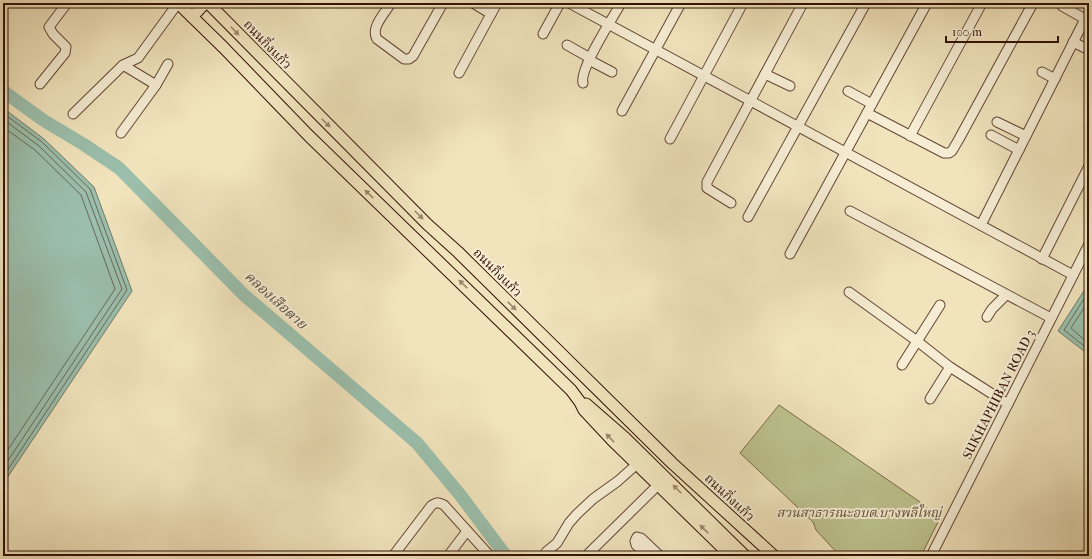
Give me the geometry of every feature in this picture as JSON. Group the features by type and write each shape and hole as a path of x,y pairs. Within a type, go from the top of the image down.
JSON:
{"main road":[{"path":"178,3 309,136 576,396 625,438 745,556"},
{"path":"192,17 206,3"},
{"name":"ถนนกิ่งแก้ว","path":"206,3 427,224 458,252 672,463 765,551 774,556"},
{"path":"576,396 588,415 732,556"}],"street":[{"path":"40,84 65,53 66,47 53,34 49,27 68,3"},
{"path":"73,114 123,65 138,58 178,3"},
{"path":"391,3 375,29 374,35 377,39 404,59 409,60 413,56 443,3"},
{"path":"473,3 491,14"},
{"path":"459,73 497,3"},
{"path":"543,34 560,3"},
{"path":"569,3 1073,275"},
{"path":"583,83 582,76 590,59 621,3"},
{"path":"622,111 681,3"},
{"path":"670,139 743,3"},
{"path":"731,203 707,188 707,182 804,3"},
{"path":"748,217 866,3"},
{"path":"790,254 927,3"},
{"path":"910,136 982,3"},
{"path":"867,113 944,152 948,153 952,151 1033,3"},
{"path":"982,225 1087,16 1062,6 1060,3"},
{"path":"1074,42 1089,50"},
{"path":"567,45 612,72"},
{"path":"121,133 156,85 168,64"},
{"path":"123,65 156,85"},
{"path":"1042,72 1055,79"},
{"path":"765,74 790,86"},
{"path":"848,91 872,104"},
{"path":"997,122 1026,136"},
{"path":"991,135 1019,150"},
{"path":"1042,259 1089,166"},
{"path":"850,211 1051,318"},
{"name":"SUKHAPHIBAN ROAD 3","path":"931,556 1089,244"},
{"path":"849,292 917,341 950,367 1008,404"},
{"path":"987,317 992,309 1006,295"},
{"path":"902,365 940,305"},
{"path":"930,400 950,367"},
{"path":"546,552 557,543 569,523 577,514 593,499 618,481 637,464"},
{"path":"586,556 658,485"},
{"path":"392,556 431,506 436,502 440,502 444,505 490,556"},
{"path":"448,556 467,531"},
{"path":"648,556 636,545 635,541 637,537 641,538 660,556"}],"green space":[{"name":"สวนสาธารณะอบต.บางพลีใหญ่","path":"779,405 920,502 939,520 921,556 840,556 816,530 813,522 740,453"}],"water":[{"path":"3,108 44,139 94,187 132,291 3,484"},
{"path":"1089,283 1089,355 1058,331"}],"waterway":[{"name":"คลองเสือตาย","path":"3,91 43,120 119,168 244,295 417,443 461,496 506,556"}]}
